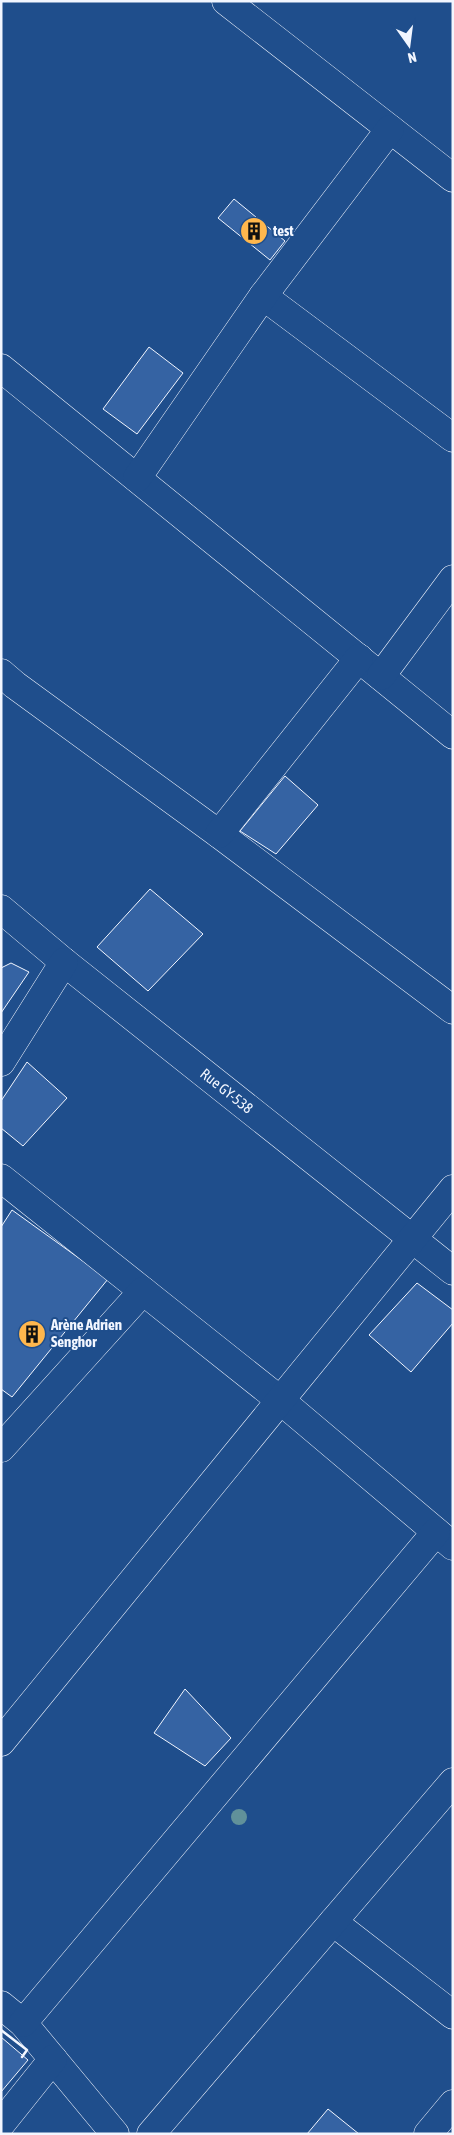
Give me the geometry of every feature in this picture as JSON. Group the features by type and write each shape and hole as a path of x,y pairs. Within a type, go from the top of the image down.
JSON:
{"street":[{"path":"226,1 453,178"},
{"path":"137,478 263,296 390,129"},
{"path":"263,296 453,438"},
{"path":"1,368 453,734"},
{"path":"381,676 453,579"},
{"path":"219,834 359,658"},
{"path":"6,685 219,834 453,1010"},
{"name":"Rue GY-538","path":"1,910 453,1271"},
{"path":"1,1062 64,962"},
{"path":"1,1178 280,1400 444,1539 23,2022"},
{"path":"1,1742 453,1189"},
{"path":"1,1448 143,1291"},
{"path":"151,2134 453,1782"},
{"path":"332,1922 453,2015"},
{"path":"1,2005 23,2022 115,2134"},
{"path":"1,2124 53,2059"},
{"path":"428,2134 453,2104"}],"building":[{"name":"test","path":"234,199 285,241 270,260 218,218"},
{"path":"149,347 183,373 137,434 103,409"},
{"path":"285,776 318,805 276,854 240,831"},
{"path":"150,889 203,934 148,991 97,947"},
{"path":"11,963 29,972 1,1013 1,968"},
{"path":"27,1062 67,1098 23,1146 1,1128 1,1101"},
{"name":"Arène Adrien Senghor","path":"12,1210 108,1279 12,1397 1,1389 1,1227"},
{"path":"417,1283 453,1310 453,1323 411,1372 369,1335"},
{"path":"185,1689 231,1738 205,1766 154,1733"},
{"path":"1,2037 28,2060 1,2092"},
{"path":"328,2109 359,2134 307,2134"}],"wall":[{"path":"1,2030 27,2050 22,2057"}],"place":[{"name":"test","path":"254,231"},
{"name":"Arène Adrien Senghor","path":"32,1334"}]}
